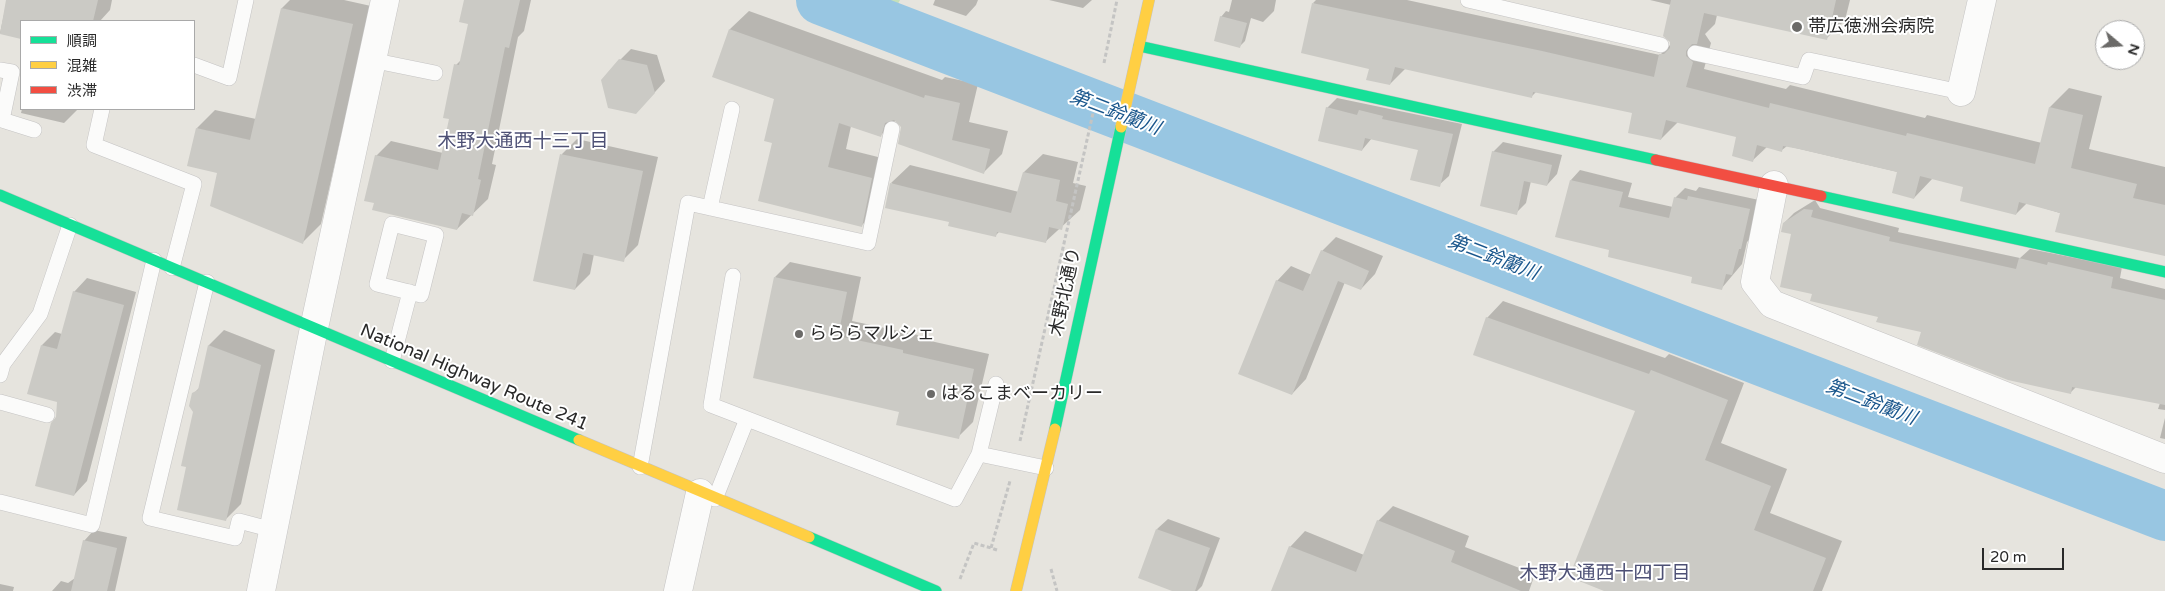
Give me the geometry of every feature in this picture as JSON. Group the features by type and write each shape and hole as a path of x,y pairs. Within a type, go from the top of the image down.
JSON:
{"main road":[{"name":"木野北通り","path":"1016,591 1046,468 1115,147 1149,0"},
{"path":"1139,46 2165,272"},
{"name":"National Highway Route 241","path":"0,195 707,496 936,591"}],"street":[{"path":"261,591 314,328 385,0"},
{"path":"1961,92 1982,0"},
{"path":"1774,186 1755,282 1772,304 2165,459"},
{"path":"678,591 707,496"}],"lane":[{"path":"195,65 229,78 246,0"},
{"path":"1468,0 1661,45"},
{"path":"1695,53 1803,77 1809,60 1961,92"},
{"path":"371,60 435,74"},
{"path":"0,70 12,72 2,120 34,130"},
{"path":"710,208 732,109"},
{"path":"102,110 94,145 194,184 172,268"},
{"path":"640,467 688,203 868,243 892,129"},
{"path":"392,224 436,235 421,295 410,292 377,284 392,224"},
{"path":"0,375 3,364 40,314 70,225"},
{"path":"0,502 92,525 154,260"},
{"path":"733,276 711,405 955,499 979,454 996,384"},
{"path":"207,282 150,518 235,538 238,522 273,530"},
{"path":"392,361 410,292"},
{"path":"0,402 47,415"},
{"path":"707,496 747,419"},
{"path":"979,454 1046,468"}],"path":[{"path":"1104,66 1117,0"},
{"path":"958,583 974,543 991,548"}],"green space":[{"path":"858,0 900,0 893,13"}],"building":[{"path":"6,0 98,0 93,20 20,20 20,39 0,34"},
{"path":"464,0 520,0 509,48 505,47 478,179 481,180 473,216 462,213 457,230 372,210 374,203 364,201 375,155 438,170 449,119 443,118 447,98 454,64 459,65 468,24 459,22"},
{"path":"1671,0 1836,0 1827,40 1704,13 1697,44 1692,44 1686,51 1686,56 1693,62 1686,87 1769,108 1770,103 1906,136 1907,133 2035,164 2049,107 2083,115 2071,168 2137,184 2133,198 2165,205 2165,256 2055,232 2060,213 2019,202 2016,215 1960,201 1963,187 1920,176 1914,199 1892,193 1897,172 1783,146 1782,152 1757,145 1753,162 1732,156 1736,137 1666,120 1661,140 1628,133 1632,113 1533,92 1532,98 1395,67 1390,85 1366,80 1369,69 1301,53 1312,3 1542,51 1654,77 1659,54 1664,54 1670,48 1670,42 1663,36"},
{"path":"281,8 353,24 303,244 210,206 217,173 187,166 196,128 250,140"},
{"path":"1220,16 1247,23 1240,48 1214,41"},
{"path":"729,29 924,98 925,95 960,103 952,140 990,149 984,174 898,144 901,127 894,120 885,123 881,137 839,123 828,167 872,178 862,227 758,201 772,143 764,141 774,99 712,77"},
{"path":"619,59 647,65 655,93 636,114 608,108 601,80"},
{"path":"1326,107 1357,115 1359,110 1383,116 1382,119 1453,134 1440,187 1410,180 1418,150 1365,138 1362,151 1318,141"},
{"path":"1492,151 1552,165 1547,186 1524,181 1517,215 1480,206"},
{"path":"560,154 643,171 624,262 583,253 575,290 533,281"},
{"path":"1023,172 1060,180 1056,201 1068,204 1062,230 1049,227 1046,243 997,232 996,237 948,226 949,222 885,208 890,183 1011,213"},
{"path":"1570,180 1623,192 1619,207 1669,218 1674,197 1687,200 1688,196 1750,209 1741,249 1739,249 1732,275 1726,274 1722,290 1691,283 1692,277 1608,257 1609,250 1555,237"},
{"path":"1804,209 1813,210 1811,217 1890,237 1889,241 2016,269 2019,258 2047,265 2048,262 2113,277 2111,288 2165,300 2165,405 2072,387 2071,394 2008,380 1917,345 1921,332 1876,322 1878,317 1810,301 1812,294 1780,287 1791,234 1781,232 1783,223"},
{"path":"1321,250 1369,271 1361,290 1338,281 1292,395 1238,374 1276,280 1303,291"},
{"path":"774,277 847,292 838,336 903,350 903,353 974,369 959,439 896,425 899,412 753,378"},
{"path":"73,291 124,305 74,496 35,486 51,423 56,417 57,402 27,394 41,345 57,349"},
{"path":"1486,317 1649,374 1651,370 1728,400 1705,460 1771,486 1754,530 1826,558 1813,591 1604,591 1569,577 1635,411 1473,355"},
{"path":"208,345 261,365 226,521 177,510 186,467 181,466 193,412 189,406 192,393 198,390"},
{"path":"1377,520 1455,551 1451,562 1521,591 1271,591 1289,546 1356,572"},
{"path":"1156,529 1210,548 1195,591 1172,591 1138,578"},
{"path":"83,540 117,548 107,591 71,591"}],"waterway":[{"name":"第二鈴蘭川","path":"821,0 2165,516"}],"traffic: fast":[{"path":"1139,46 1656,160"},
{"path":"1055,429 1121,127"},
{"path":"0,195 579,440"},
{"path":"1821,196 2165,272"},
{"path":"809,537 936,591"}],"traffic: slow":[{"path":"1121,127 1149,0"},
{"path":"1016,591 1055,429"},
{"path":"579,440 809,537"}],"traffic: jam":[{"path":"1656,160 1821,196"}],"place":[{"name":"帯広徳洲会病院","path":"1797,27"},
{"name":"らららマルシェ","path":"799,334"},
{"name":"はるこまベーカリー","path":"931,394"}],"district":[{"name":"木野大通西十三丁目","path":"523,142"},
{"name":"木野大通西十四丁目","path":"1605,574"}]}
